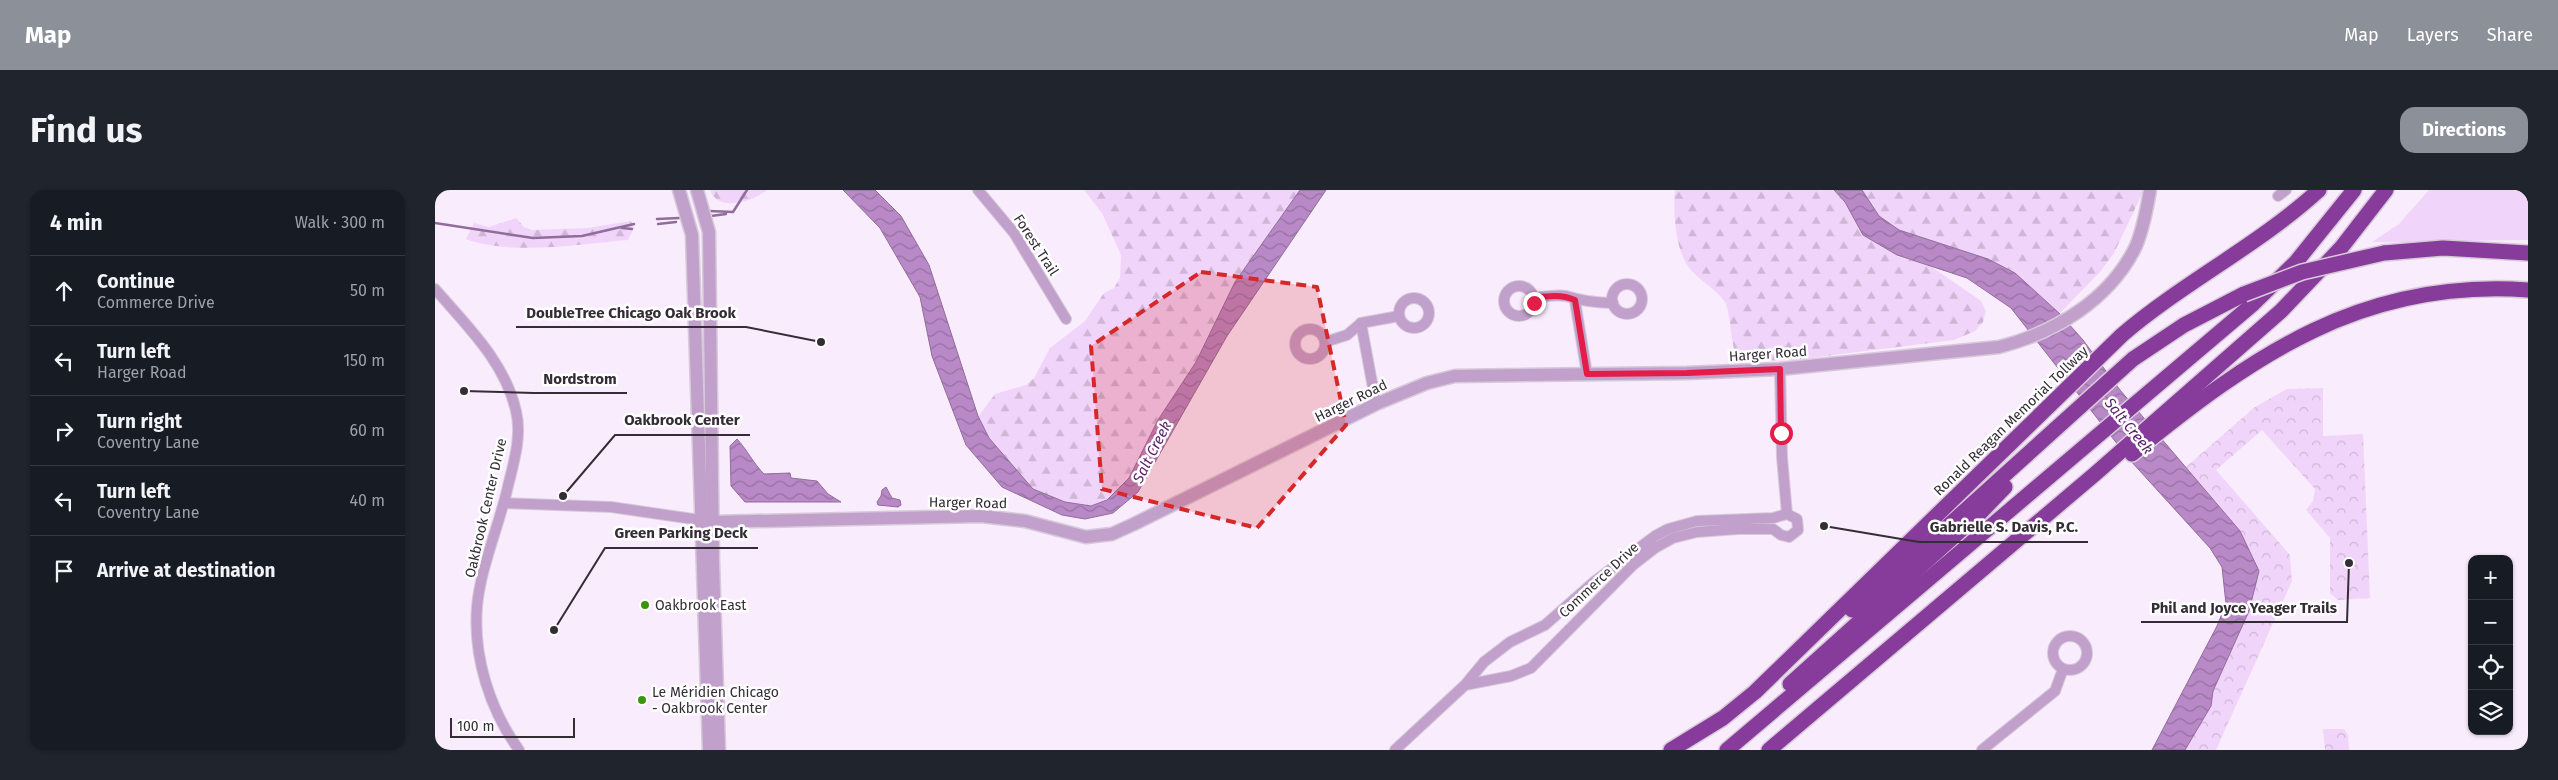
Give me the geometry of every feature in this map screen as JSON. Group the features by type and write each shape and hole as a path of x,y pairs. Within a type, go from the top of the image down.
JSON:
{"highway":[{"name":"Ronald Reagan Memorial Tollway","path":"1671,750 1723,718 1755,692 2102,354 2150,311 2262,234 2319,190"},
{"path":"1727,750 2253,304 2296,262 2354,190"},
{"path":"2095,474 2128,458 2306,287 2341,248 2386,190"},
{"path":"1755,692 1898,571 2113,376 2156,342 2198,317 2244,294 2320,267 2384,253 2443,248 2528,253"},
{"path":"1769,750 2109,461 2169,417 2266,354 2306,332 2343,316 2390,302 2436,293 2484,289 2528,290"},
{"path":"1748,732 1767,704 1980,514 2078,408"}],"street":[{"path":"679,190 692,235 719,750"},
{"path":"697,190 709,232 707,522 709,750"},
{"name":"Harger Road","path":"504,503 611,507 707,522 1003,517 1025,521 1075,536 1099,536 1134,524 1376,404 1427,383 1455,376 1687,373 1780,369 1939,355 1999,347 2017,342 2049,330 2077,312 2114,281 2137,244 2150,190"},
{"name":"Forest Trail","path":"983,191 1014,233 1066,319"},
{"name":"Oakbrook Center Drive","path":"435,289 488,350 503,374 516,411 515,454 477,606 483,673 490,697 508,734 519,750"},
{"path":"1533,298 1565,296 1596,304 1613,303"},
{"path":"1575,300 1587,374"},
{"path":"1325,342 1347,335 1361,323 1399,316"},
{"path":"1361,323 1376,404"},
{"name":"Commerce Drive","path":"1780,369 1782,458 1787,514"},
{"name":"Commerce Drive","path":"1395,750 1465,685 1484,662 1497,652 1545,625 1595,581 1646,542 1668,529 1697,521 1773,518 1787,514 1794,516 1799,526 1796,533 1789,537 1781,535 1773,529 1738,529 1686,534 1663,543 1616,581 1531,668 1511,676 1465,685"},
{"path":"1983,750 2055,690 2063,669"}],"highlighted area":[{"path":"1201,272 1317,287 1346,425 1257,528 1102,489 1091,346"}],"green space":[{"path":"710,190 767,190 745,201 728,203 714,197"},
{"path":"1084,190 1300,190 1235,282 1196,362 1158,420 1129,478 1107,500 1091,506 1065,502 1033,489 989,438 978,417 995,394 1026,385 1034,378 1050,348 1085,321 1104,293 1114,288 1120,278 1121,255 1102,213"},
{"path":"1675,190 1834,190 1845,202 1863,235 1899,257 1929,265 1981,301 1986,311 1983,322 1975,331 1954,340 1794,360 1747,361 1737,357 1724,301 1690,269 1681,252 1676,231"},
{"path":"1862,190 2144,190 2114,253 2100,272 2060,313 2015,273 1988,259 1899,230 1879,216"},
{"path":"2429,190 2528,190 2528,240 2372,242 2399,224"},
{"path":"516,218 524,227 532,230 588,228 631,221 634,228 628,240 568,246 504,247 466,239 474,223 489,227"},
{"path":"2323,388 2323,436 2363,434 2370,598 2338,600 2330,593 2330,538 2306,510 2313,501 2315,489 2262,430 2216,470 2290,555 2292,581 2216,750 2185,750 2211,706 2213,691 2249,611 2259,571 2240,531 2186,467 2255,407 2287,389"},
{"path":"2323,729 2344,729 2348,735 2349,750 2325,750"}],"water":[{"name":"Salt Creek","path":"843,190 875,190 901,216 929,265 978,416 989,438 1033,489 1065,502 1091,506 1107,500 1129,478 1158,420 1196,362 1235,282 1300,190 1326,190 1227,336 1138,492 1113,513 1085,519 1062,515 1002,487 966,445 932,356 920,297 880,228"},
{"name":"Salt Creek","path":"1834,190 1862,190 1879,216 1899,230 1988,259 2015,273 2059,313 2083,340 2120,390 2240,531 2259,571 2249,611 2213,691 2211,706 2185,750 2152,750 2217,626 2226,604 2222,567 2210,548 2129,459 2011,308 1967,278 1897,255 1863,235 1845,202"},
{"path":"737,439 764,474 790,473 791,478 817,481 828,494 841,502 745,502 731,486 730,446"},
{"path":"886,487 892,498 900,500 901,505 898,507 878,505 877,502 882,490"}],"waterway":[{"path":"709,211 733,212 747,190"},
{"path":"711,216 726,214"},
{"path":"657,219 679,218"},
{"path":"658,224 676,222"},
{"path":"435,223 533,238 582,236 634,224"},
{"path":"622,228 632,229"}],"place":[{"name":"DoubleTree Chicago Oak Brook","path":"821,342"},
{"name":"Nordstrom","path":"464,391"},
{"name":"Oakbrook Center","path":"563,496"},
{"name":"Gabrielle S. Davis, P.C.","path":"1824,526"},
{"name":"Phil and Joyce Yeager Trails","path":"2349,563"},
{"name":"Oakbrook East","path":"645,605"},
{"name":"Green Parking Deck","path":"554,630"},
{"name":"Le Méridien Chicago - Oakbrook Center","path":"642,700"}],"route":[{"path":"1534,303 1533,298 1554,296 1565,296 1575,300 1587,374 1687,373 1780,369 1781,433"}]}
